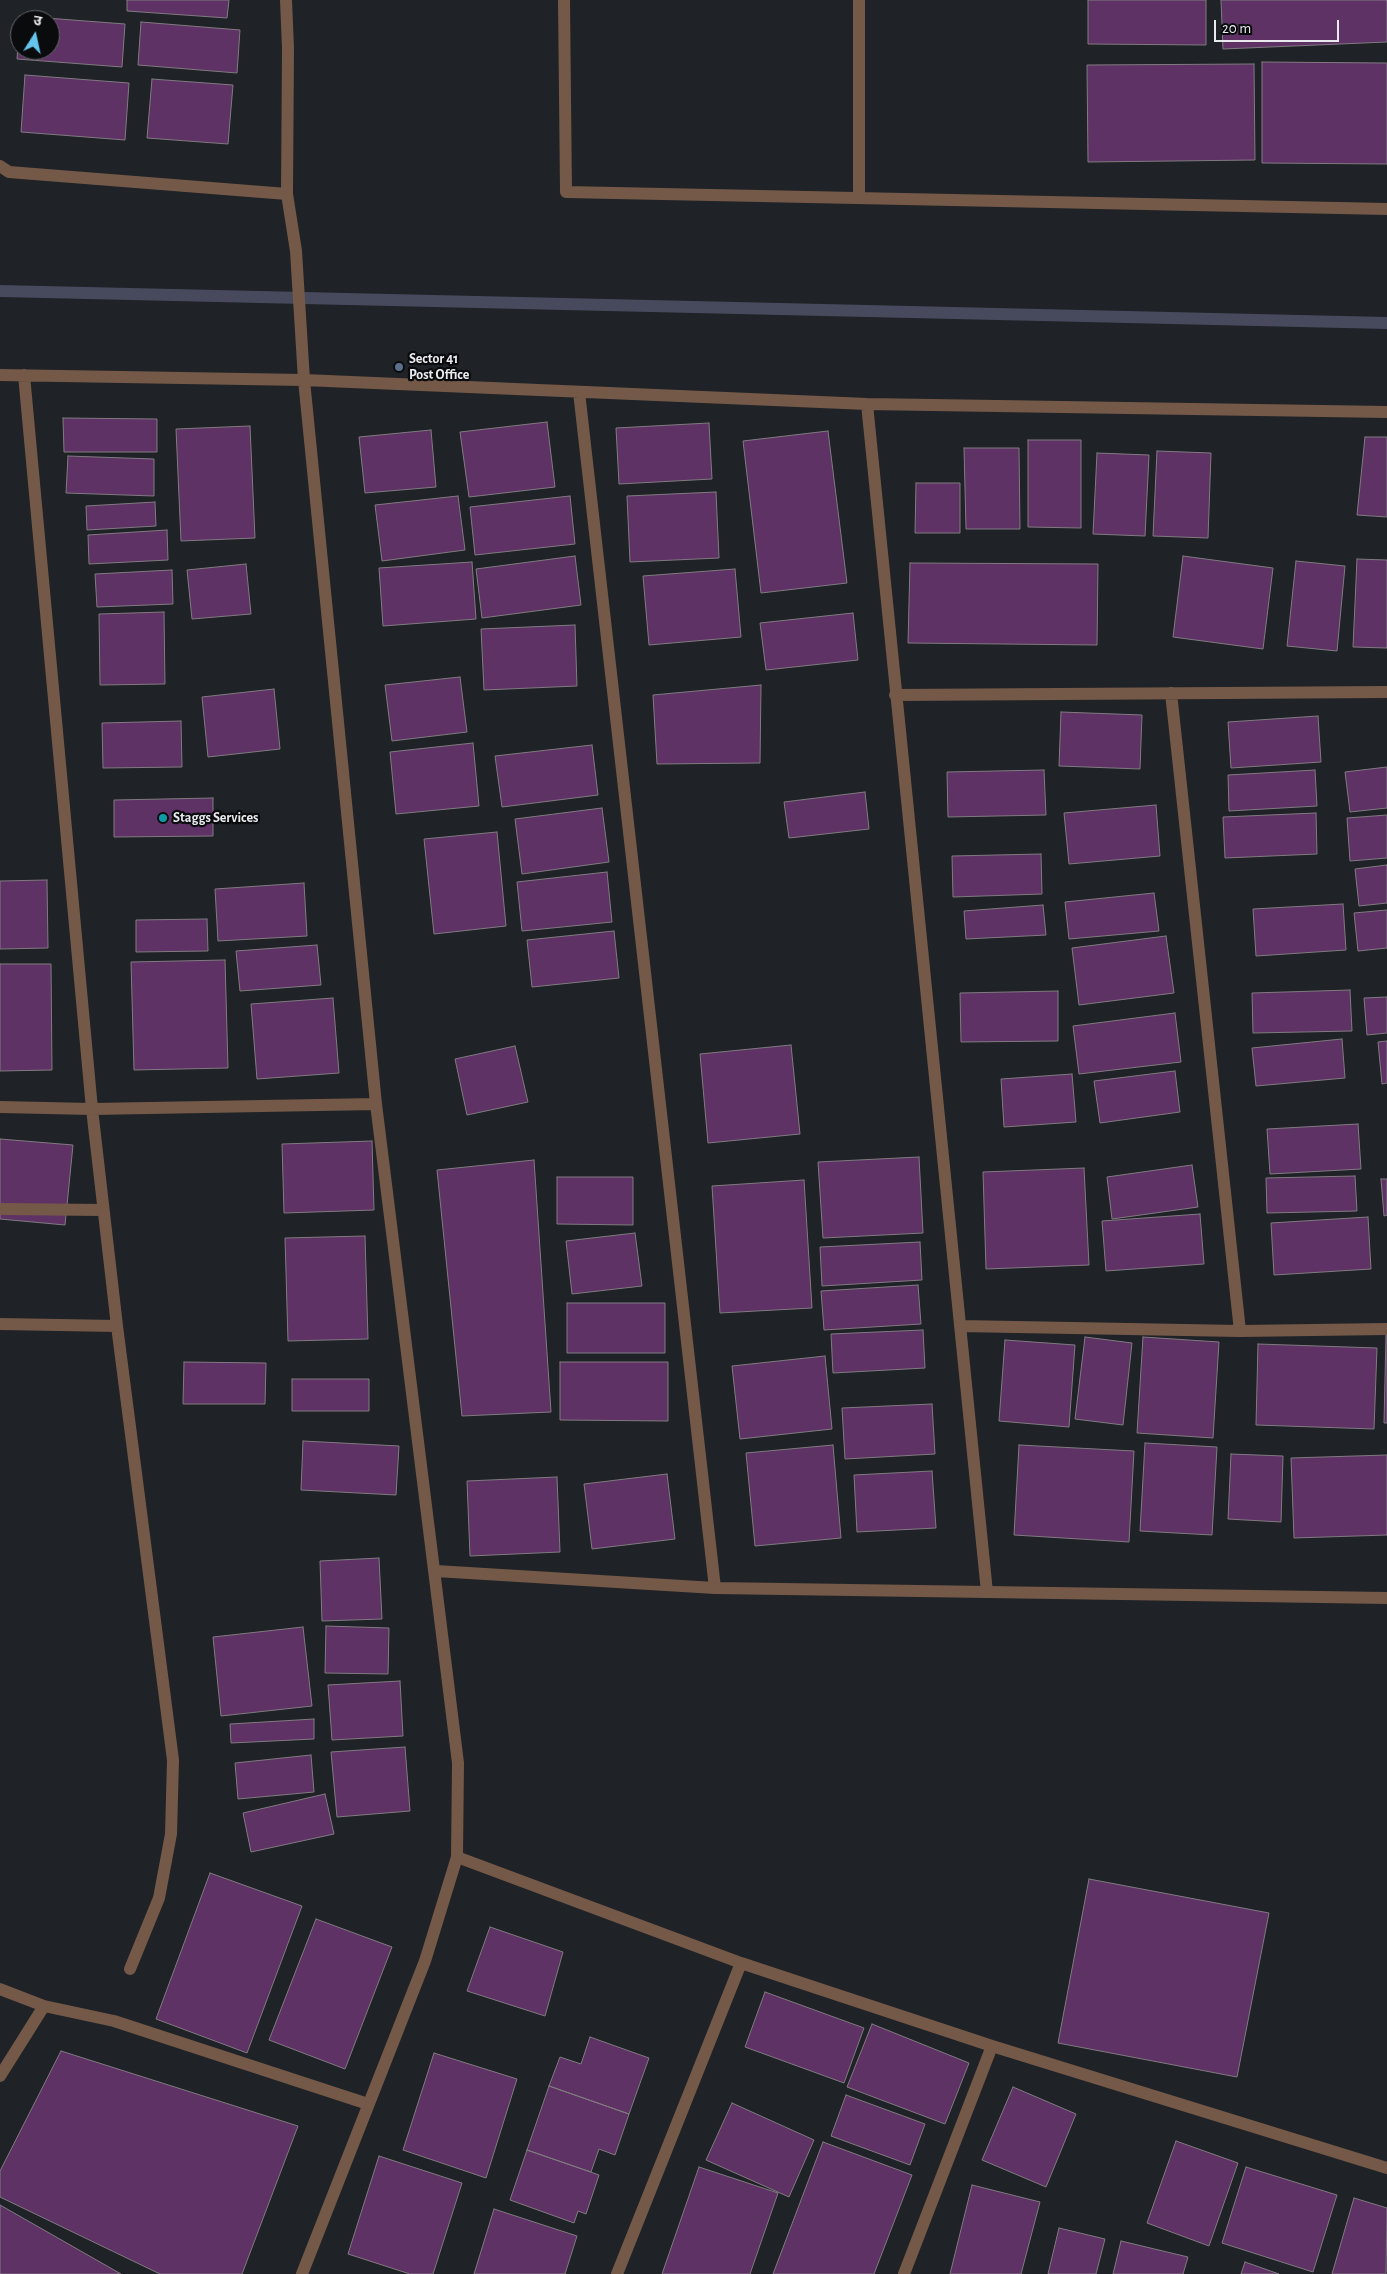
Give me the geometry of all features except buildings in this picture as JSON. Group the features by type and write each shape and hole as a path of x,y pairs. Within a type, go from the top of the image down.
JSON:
{"street":[{"path":"286,0 288,48 287,194 296,250 304,380 376,1104 436,1571 458,1763 457,1857 425,1961 302,2274"},
{"path":"564,0 566,192 1387,209"},
{"path":"859,0 859,198"},
{"path":"0,166 9,172 287,194"},
{"path":"0,375 304,380 867,404 1387,412"},
{"path":"24,375 92,1109 116,1326 173,1760 171,1834 158,1898 130,1969"},
{"path":"579,392 715,1588"},
{"path":"867,404 987,1592"},
{"path":"896,695 1387,692"},
{"path":"1172,694 1240,1331"},
{"path":"0,1108 92,1109 376,1104"},
{"path":"0,1209 103,1210"},
{"path":"0,1324 116,1326"},
{"path":"960,1326 1240,1331 1387,1329"},
{"path":"436,1571 715,1588 1387,1598"},
{"path":"457,1857 741,1963 992,2046 1387,2168"},
{"path":"617,2274 741,1963"},
{"path":"0,1989 44,2006 114,2021 368,2104"},
{"path":"0,2076 44,2006"},
{"path":"904,2274 992,2046"}],"waterway":[{"path":"0,291 1387,323"}],"place":[{"name":"Sector 41 Post Office","path":"399,367"},
{"name":"Staggs Services","path":"163,818"}]}
